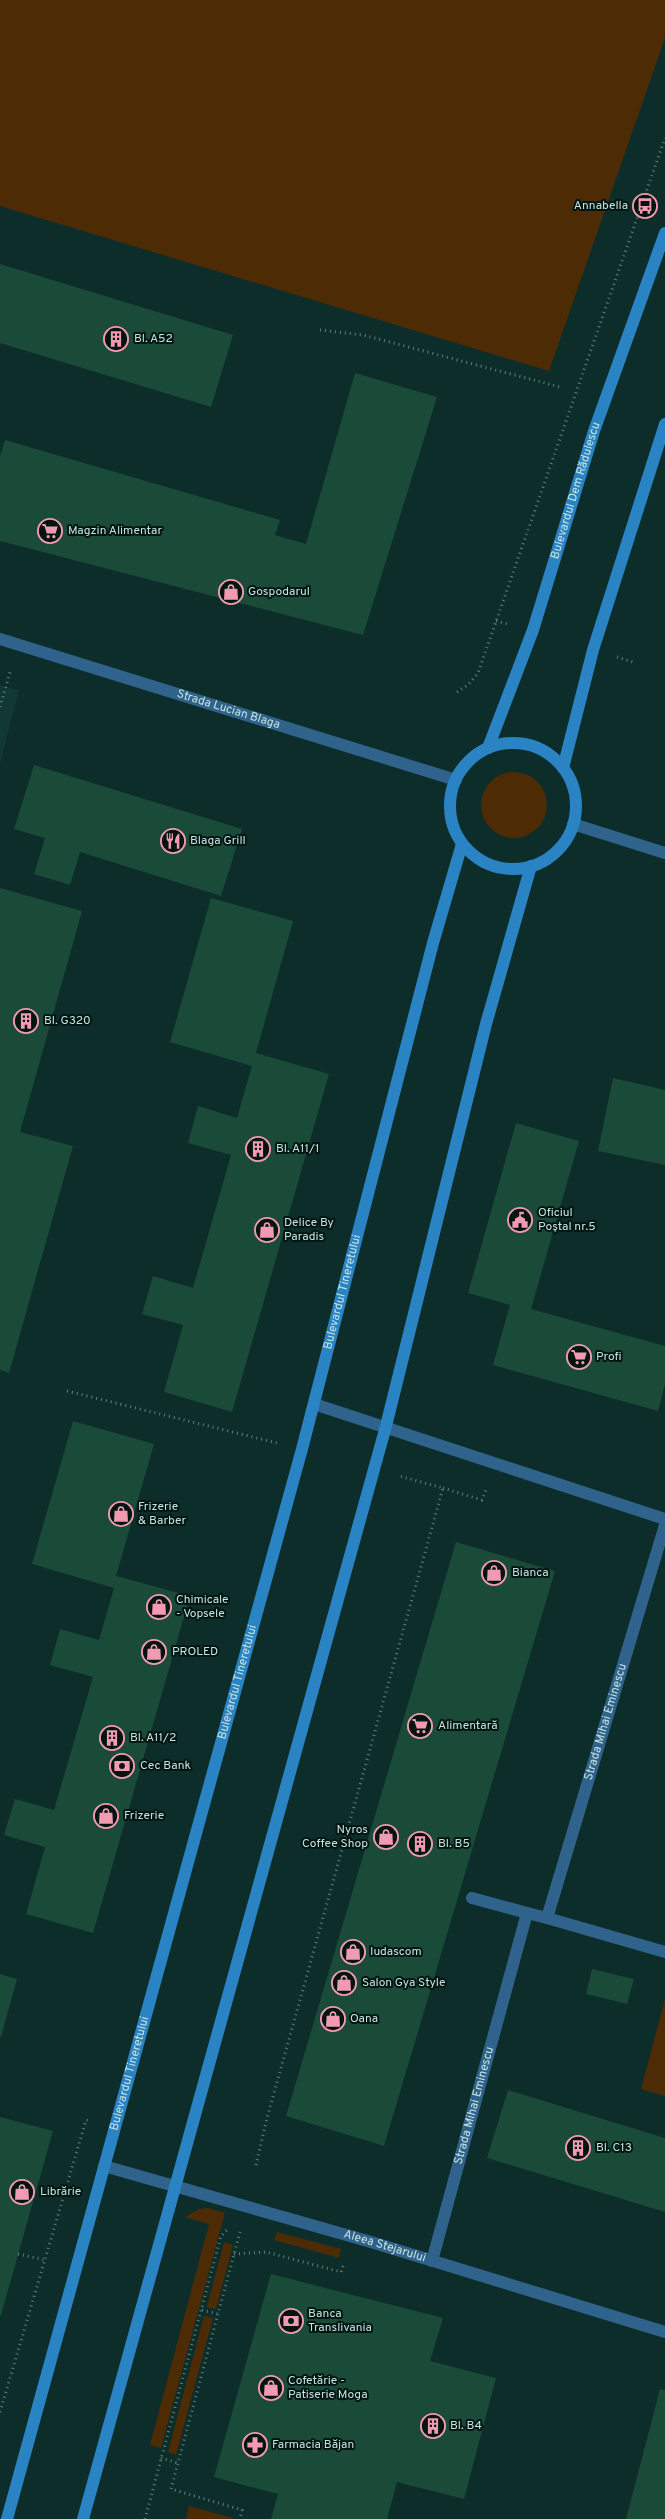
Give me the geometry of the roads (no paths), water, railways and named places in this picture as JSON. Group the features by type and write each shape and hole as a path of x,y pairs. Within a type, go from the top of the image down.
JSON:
{"main road":[{"name":"Bulevardul Dem Rădulescu","path":"488,748 533,630 594,431 665,233"},
{"path":"564,768 593,650 665,424"},
{"path":"517,743 532,746 552,757 564,768 575,795 573,824 566,839 554,853 530,866 519,868 497,867 477,858 462,844 452,825 449,810 451,794 462,768 473,756 488,748 517,743"},
{"name":"Bulevardul Tineretului","path":"7,2519 302,1449 433,943 462,844"},
{"path":"83,2519 386,1426 486,1024 530,866"}],"street":[{"name":"Strada Lucian Blaga","path":"0,638 456,780"},
{"path":"573,824 665,853"},
{"path":"314,1404 386,1426 665,1519"},
{"name":"Strada Mihai Eminescu","path":"547,1918 665,1525"},
{"path":"472,1898 665,1952"},
{"name":"Strada Mihai Eminescu","path":"432,2261 526,1913"},
{"name":"Aleea Stejarului","path":"104,2166 177,2185 665,2332"}],"place":[{"name":"Annabella","path":"645,206"},
{"name":"Bl. A52","path":"116,339"},
{"name":"Magzin Alimentar","path":"50,531"},
{"name":"Gospodarul","path":"231,592"},
{"name":"Blaga Grill","path":"173,841"},
{"name":"Bl. G320","path":"26,1021"},
{"name":"Bl. A11/1","path":"258,1149"},
{"name":"Oficiul Poștal nr.5","path":"520,1220"},
{"name":"Delice By Paradis","path":"267,1230"},
{"name":"Profi","path":"579,1357"},
{"name":"Frizerie & Barber","path":"121,1514"},
{"name":"Bianca","path":"494,1573"},
{"name":"Chimicale - Vopsele","path":"159,1607"},
{"name":"PROLED","path":"154,1652"},
{"name":"Alimentară","path":"420,1726"},
{"name":"Bl. A11/2","path":"112,1738"},
{"name":"Cec Bank","path":"122,1766"},
{"name":"Frizerie","path":"106,1816"},
{"name":"Nyros Coffee Shop","path":"386,1837"},
{"name":"Bl. B5","path":"420,1844"},
{"name":"Iudascom","path":"353,1952"},
{"name":"Salon Gya Style","path":"344,1983"},
{"name":"Oana","path":"333,2019"},
{"name":"Bl. C13","path":"578,2148"},
{"name":"Librărie","path":"22,2192"},
{"name":"Banca Translivania","path":"291,2321"},
{"name":"Cofetărie - Patiserie Moga","path":"271,2388"},
{"name":"Bl. B4","path":"433,2426"},
{"name":"Farmacia Băjan","path":"255,2445"}]}
